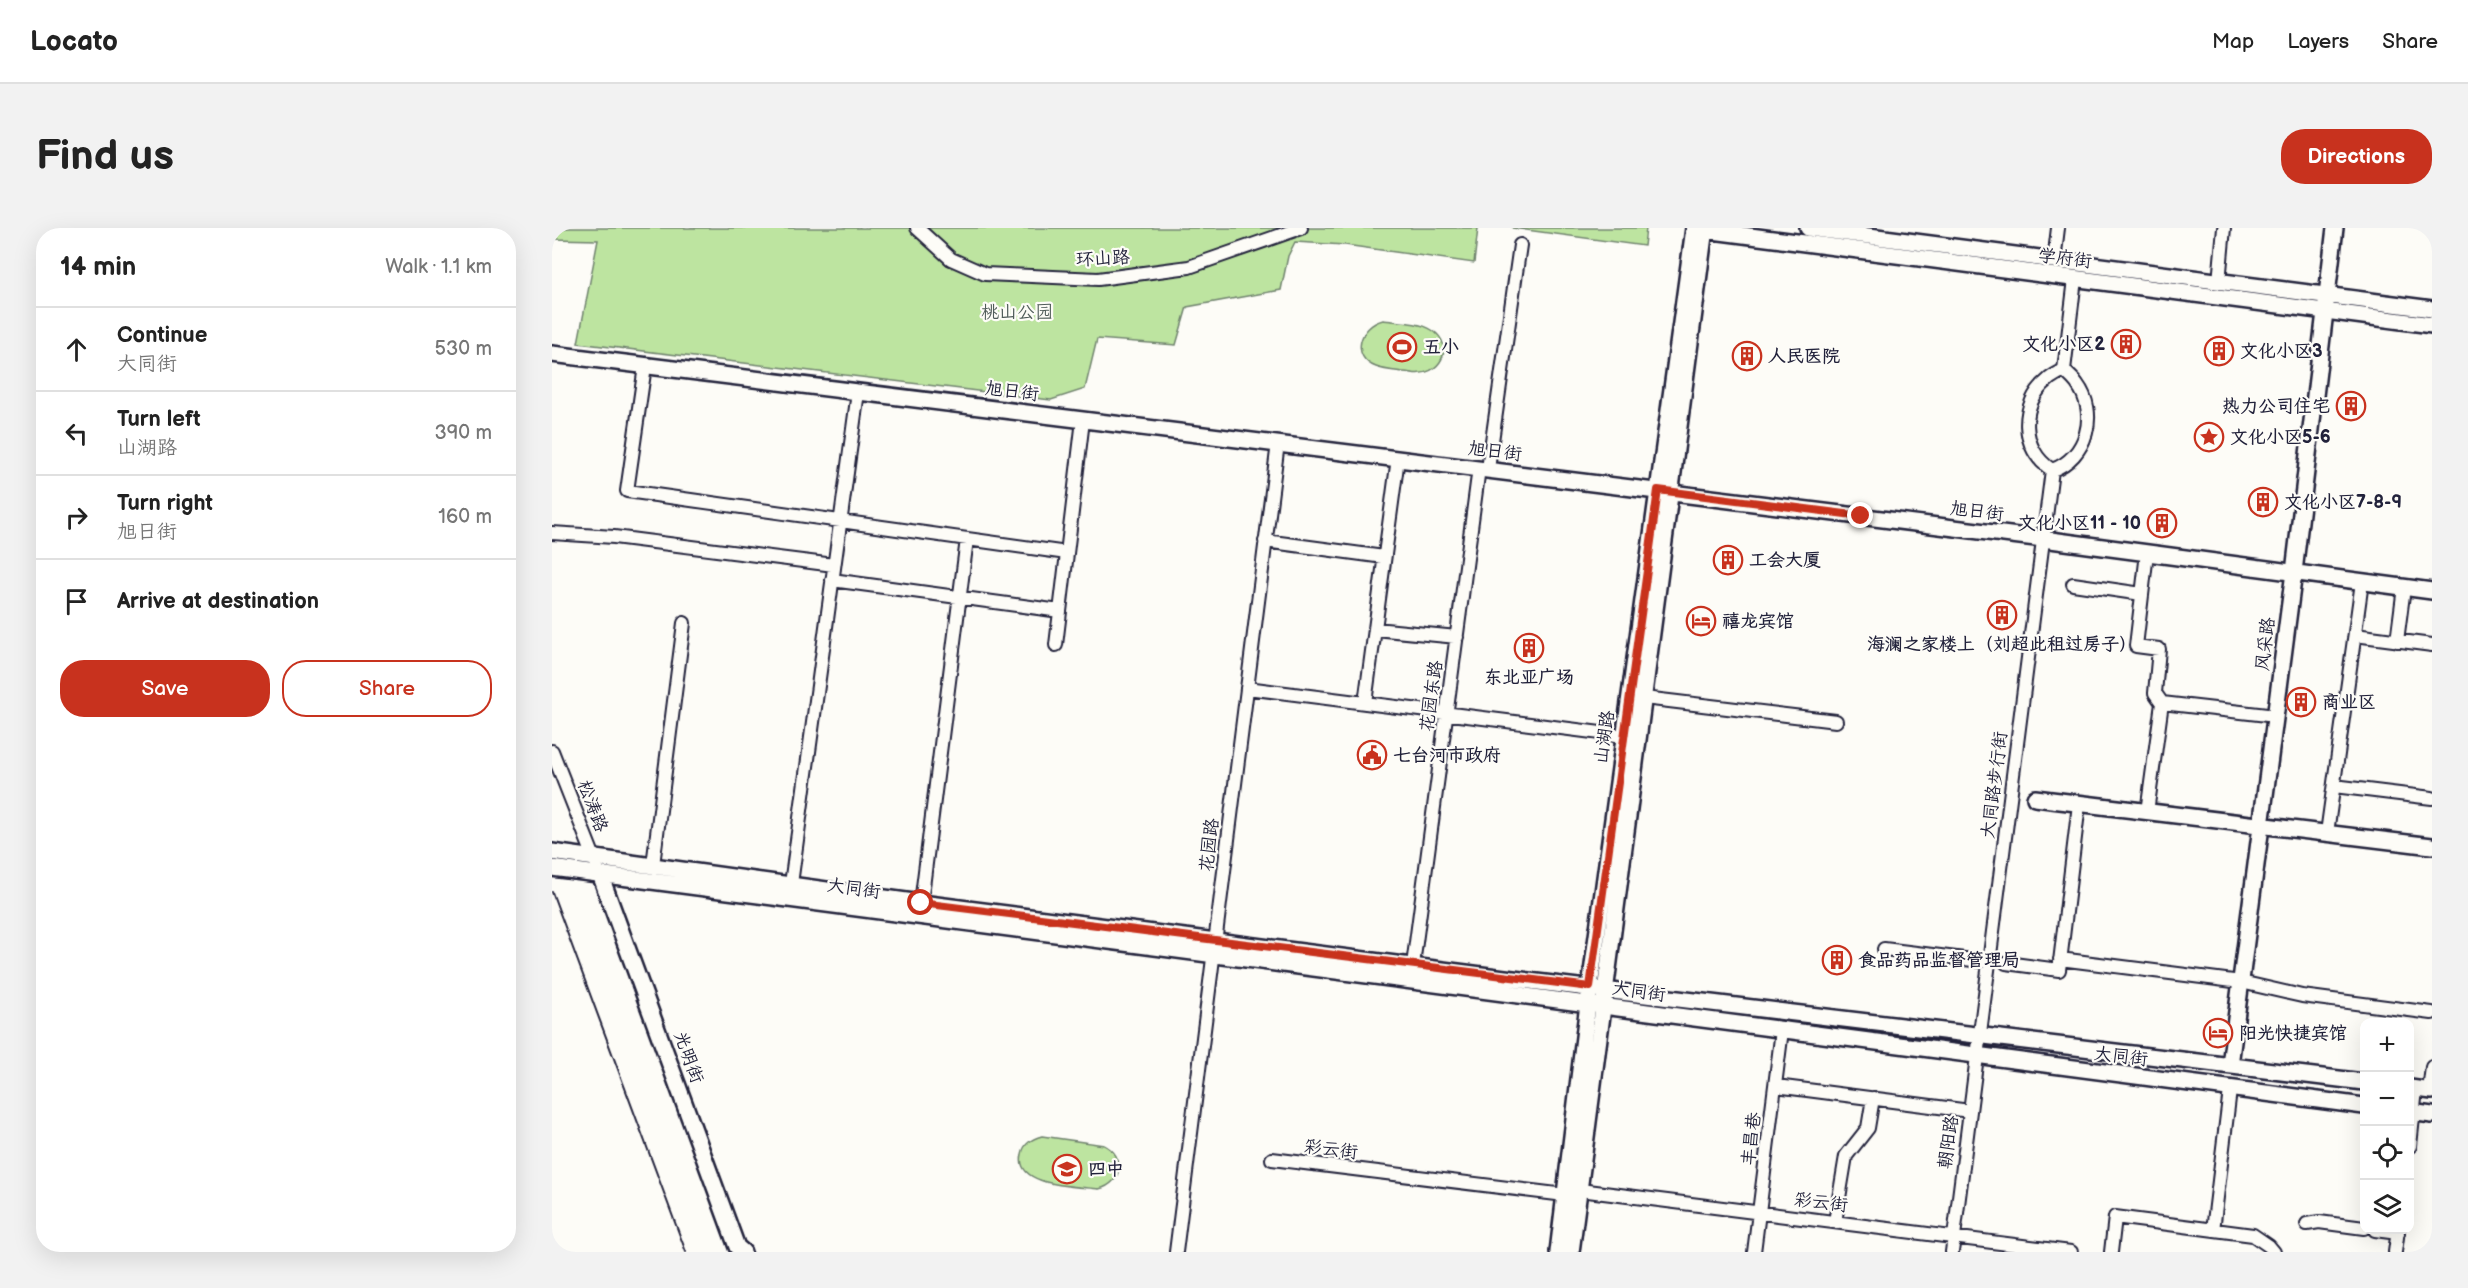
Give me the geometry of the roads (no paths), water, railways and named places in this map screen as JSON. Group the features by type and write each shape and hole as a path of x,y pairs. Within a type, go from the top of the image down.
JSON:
{"main road":[{"name":"学府街","path":"1808,228 1880,233 2075,279 2432,325"},
{"name":"风采路","path":"2230,1065 2276,716 2335,228"},
{"name":"学府街","path":"1699,229 1998,262 2054,261 2432,309"},
{"name":"山湖路","path":"1558,1252 1570,1191 1598,988 1699,229"},
{"name":"旭日街","path":"552,354 2043,538 2432,591"},
{"name":"山湖路","path":"1632,737 1644,698 1665,491"},
{"path":"2035,798 2432,846"},
{"name":"大同街","path":"552,852 921,903 2360,1081"},
{"name":"大同街","path":"552,867 2360,1106"},
{"name":"光明街","path":"600,874 737,1247 742,1252"},
{"path":"2414,1112 2432,1115"},
{"name":"山湖路","path":"1570,1191 1571,1252"}],"street":[{"name":"环山路","path":"917,228 951,259 985,274 1098,279 1189,267 1300,228"},
{"path":"2054,261 2058,228"},
{"path":"2218,282 2224,228"},
{"name":"花园东路","path":"1413,965 1456,637 1520,245"},
{"path":"2064,370 2075,279"},
{"path":"645,366 627,491 1067,553"},
{"path":"2064,370 2077,383 2084,395 2089,423 2086,437 2073,456 2052,470 2041,461 2031,445 2026,429 2027,415 2039,389 2064,370"},
{"path":"791,884 858,392"},
{"path":"1056,645 1083,420"},
{"name":"花园路","path":"1176,1252 1278,444"},
{"path":"1365,703 1398,458"},
{"name":"大同路步行街","path":"1980,1036 2052,470"},
{"path":"552,533 614,537 834,565"},
{"path":"921,903 967,539"},
{"path":"1266,541 1384,557"},
{"path":"2147,553 2136,646 2159,649 2155,693 2162,702 2276,716"},
{"path":"832,580 1060,611"},
{"path":"2327,833 2362,582"},
{"path":"2073,584 2142,594"},
{"path":"2397,641 2404,587"},
{"path":"653,865 684,623"},
{"path":"1375,629 1456,637"},
{"path":"2355,635 2432,645"},
{"path":"1247,688 1632,737"},
{"path":"1644,698 1836,722"},
{"path":"2147,812 2162,702"},
{"name":"松涛路","path":"552,751 600,874"},
{"path":"2334,786 2432,798"},
{"path":"2006,963 2059,970 2079,804"},
{"path":"1884,949 1989,962"},
{"path":"2060,959 2241,982 2302,996 2432,1013"},
{"name":"丰昌巷","path":"1754,1252 1782,1030"},
{"name":"朝阳路","path":"1952,1252 1980,1036"},
{"path":"2414,1108 2432,1067"},
{"path":"1776,1086 1970,1111"},
{"path":"2213,1230 2230,1090"},
{"path":"1835,1222 1846,1156 1868,1128 1873,1098"},
{"name":"彩云街","path":"1272,1159 1570,1191 2071,1252"},
{"path":"2111,1252 2115,1217 2253,1235 2269,1245 2274,1252"},
{"path":"2307,1224 2319,1222 2360,1227"},
{"path":"2395,1252 2398,1234"}],"railway":[{"path":"552,892 686,1252"}],"place":[{"name":"文化小区2","path":"2126,344"},
{"name":"五小","path":"1402,347"},
{"name":"文化小区3","path":"2219,351"},
{"name":"人民医院","path":"1747,356"},
{"name":"热力公司住宅","path":"2351,406"},
{"name":"文化小区5-6","path":"2209,437"},
{"name":"文化小区7-8-9","path":"2263,502"},
{"name":"文化小区11 - 10","path":"2162,523"},
{"name":"工会大厦","path":"1728,560"},
{"name":"海澜之家楼上（刘超此租过房子）","path":"2002,615"},
{"name":"禧龙宾馆","path":"1701,621"},
{"name":"东北亚广场","path":"1529,648"},
{"name":"商业区","path":"2301,702"},
{"name":"七台河市政府","path":"1372,755"},
{"name":"食品药品监督管理局","path":"1837,960"},
{"name":"阳光快捷宾馆","path":"2218,1033"},
{"name":"四中","path":"1067,1169"}],"park label":[{"name":"桃山公园","path":"1017,312"}]}
